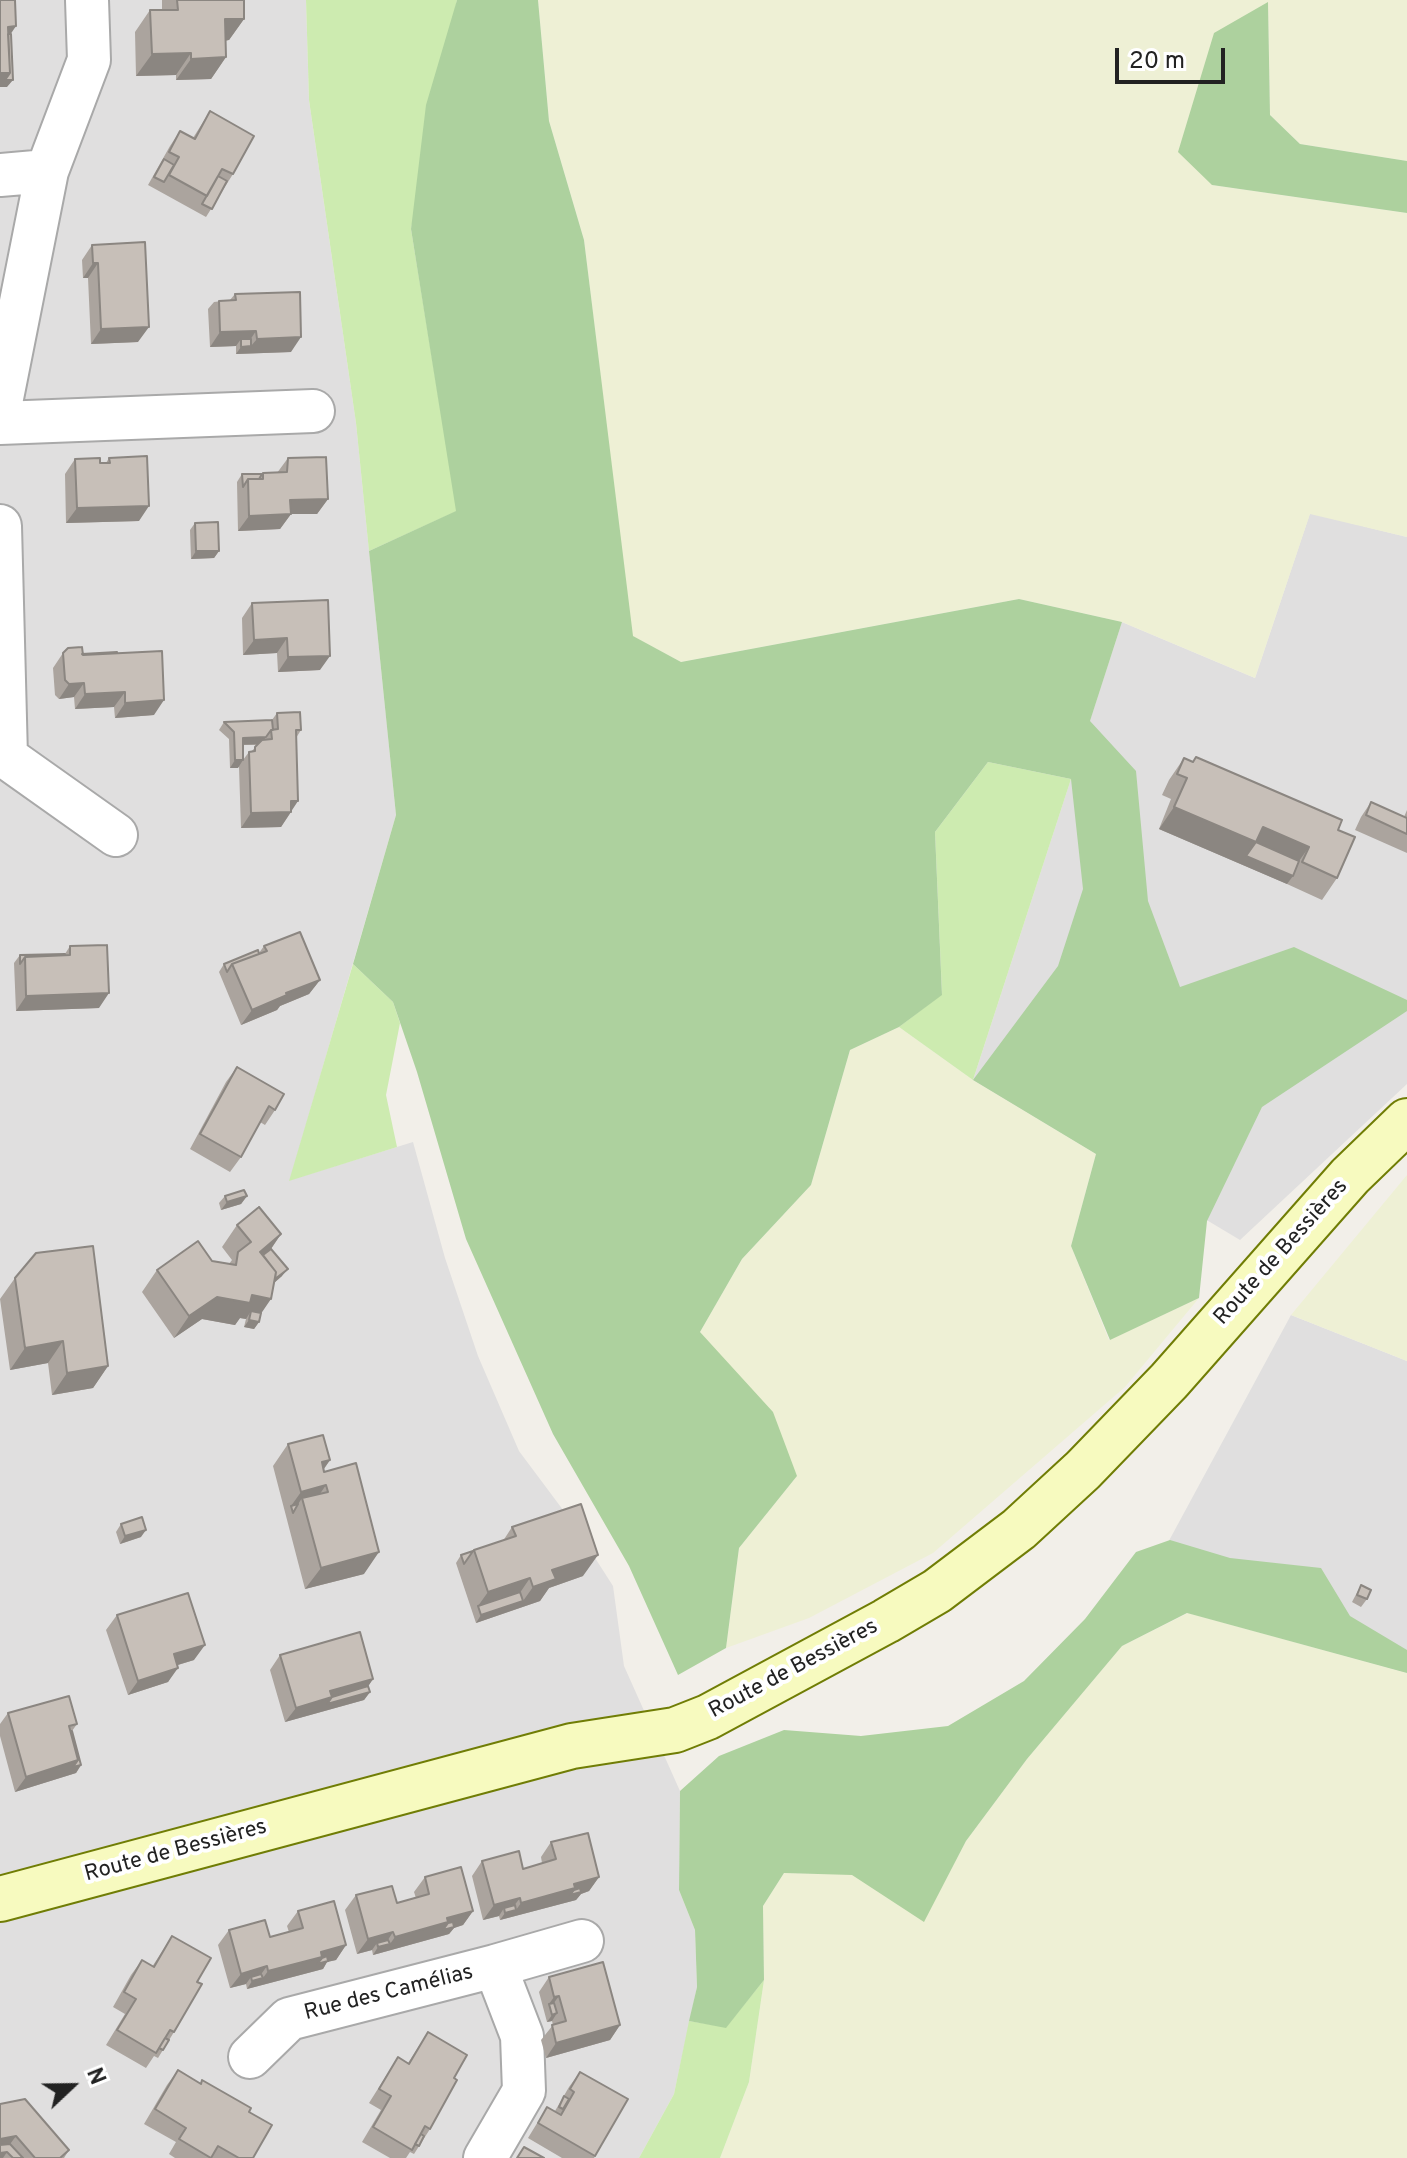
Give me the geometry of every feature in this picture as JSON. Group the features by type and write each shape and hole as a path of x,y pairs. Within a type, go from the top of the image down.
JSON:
{"main road":[{"name":"Route de Bessières","path":"0,1899 572,1746 675,1730 708,1717 886,1621 937,1591 1019,1529 1083,1470 1169,1381 1350,1176 1407,1121"}],"street":[{"path":"0,408 47,171 89,60 87,0"},
{"path":"0,175 47,171"},
{"path":"0,423 313,411"},
{"path":"0,526 6,757 116,835"},
{"name":"Rue des Camélias","path":"250,2057 289,2019 582,1941"},
{"name":"Rue des Camélias","path":"485,2158 524,2091 522,2036 495,1966"}],"shaded area":[{"path":"0,0 306,0 309,100 356,423 396,815 290,1180 413,1142 445,1258 478,1356 519,1451 572,1522 613,1586 624,1666 680,1791 679,1890 695,1930 697,1987 674,2094 639,2158 0,2158"},
{"path":"1310,513 1407,537 1407,1084 1240,1240 973,1080 1122,622 1255,678"},
{"path":"1291,1315 1407,1361 1407,1673 1138,1598"}],"green space":[{"path":"306,0 457,0 411,229 457,511 369,551 356,423 309,100"},
{"path":"457,0 538,0 549,121 584,240 633,636 681,662 1019,599 1122,622 1090,721 1136,771 1148,901 1180,987 1294,947 1407,1000 1407,1011 1262,1107 1207,1221 1199,1298 1110,1340 1071,1246 1096,1154 973,1080 1058,966 1083,889 1071,779 988,762 935,832 942,995 899,1027 850,1050 811,1185 742,1259 700,1332 773,1412 797,1476 739,1548 726,1648 678,1675 629,1566 553,1434 466,1239 393,1002 353,964 396,815 369,551 456,511 411,229 426,105"},
{"path":"538,0 1407,0 1407,161 1300,144 1270,115 1268,3 1212,185 1407,213 1407,537 1310,514 1255,678 1122,622 1019,599 681,662 632,636 584,240 549,121"},
{"path":"1268,2 1270,115 1300,144 1407,161 1407,213 1212,185 1178,152 1214,33"},
{"path":"988,762 1071,779 973,1080 899,1027 942,994 935,832"},
{"path":"353,964 393,1002 400,1023 386,1095 397,1147 289,1181"},
{"path":"899,1027 973,1080 1096,1154 1071,1246 1109,1340 1199,1298 1125,1387 933,1553 809,1618 726,1648 739,1548 797,1476 700,1332 742,1259 811,1185 850,1050"},
{"path":"1407,1175 1407,1361 1291,1315"},
{"path":"1170,1540 1230,1558 1321,1568 1350,1616 1407,1650 1407,1673 1187,1613 1122,1646 1027,1759 966,1841 924,1922 852,1875 784,1873 763,1906 764,1980 726,2028 689,2021 697,1987 695,1930 679,1890 680,1791 719,1756 784,1730 861,1736 948,1726 1024,1681 1085,1619 1136,1552"},
{"path":"1188,1613 1407,1673 1407,2158 720,2158 749,2082 764,1980 763,1906 784,1873 852,1874 924,1921 966,1841 1027,1759 1122,1646"},
{"path":"764,1980 749,2082 720,2158 639,2158 674,2094 689,2021 726,2027"}],"building":[{"path":"0,0 15,0 16,26 8,27 10,73 0,73"},
{"path":"177,0 244,0 244,19 225,19 226,57 191,59 191,53 152,54 150,10 178,10"},
{"path":"8,34 11,34 13,80 5,80 10,73"},
{"path":"210,111 254,136 233,174 222,169 207,196 169,175 179,157 169,152 180,131 195,139"},
{"path":"164,159 174,165 164,182 154,177"},
{"path":"218,176 227,181 212,209 202,204"},
{"path":"145,242 149,327 101,329 98,263 93,263 92,245"},
{"path":"300,292 301,337 257,339 256,331 220,332 219,301 236,300 235,294"},
{"path":"241,339 251,339 251,346 241,347"},
{"path":"147,456 149,506 77,508 75,459 100,458 100,463 110,463 109,458"},
{"path":"326,457 328,499 290,500 291,514 249,516 248,479 263,479 263,473 287,472 288,458"},
{"path":"242,474 262,474 259,479 248,479 243,487"},
{"path":"218,522 219,551 196,551 195,523"},
{"path":"328,600 330,656 288,657 287,638 254,640 252,603"},
{"path":"82,647 83,655 162,651 164,700 125,703 125,692 85,694 84,683 69,684 65,680 63,653 68,648"},
{"path":"300,712 301,730 296,730 298,801 291,801 291,812 251,813 249,752 255,751 262,740 272,739 271,730 278,729 277,713"},
{"path":"272,720 273,730 266,737 243,738 243,760 235,760 234,732 224,722"},
{"path":"1196,757 1342,820 1338,830 1355,837 1337,878 1302,862 1309,847 1263,827 1256,842 1174,807 1187,778 1177,774 1184,758 1193,762"},
{"path":"1371,802 1407,818 1407,834 1366,815"},
{"path":"1256,842 1299,861 1293,876 1246,856"},
{"path":"300,932 320,980 252,1010 232,964 267,951 264,946"},
{"path":"107,945 109,993 26,996 25,957 70,955 70,946"},
{"path":"258,950 259,954 232,964 227,972 224,964"},
{"path":"65,954 25,957 20,964 20,955"},
{"path":"237,1067 284,1094 275,1110 269,1106 241,1157 200,1134"},
{"path":"244,1190 247,1196 227,1202 225,1196"},
{"path":"259,1207 281,1234 260,1252 276,1272 271,1299 252,1295 250,1303 217,1297 189,1316 157,1270 198,1241 212,1261 236,1265 238,1252 251,1242 237,1225"},
{"path":"93,1246 108,1366 67,1373 63,1341 25,1348 15,1278 36,1253"},
{"path":"271,1249 288,1269 275,1279 276,1272 263,1255"},
{"path":"251,1311 261,1313 259,1322 249,1320"},
{"path":"323,1435 330,1460 322,1462 324,1472 356,1463 379,1552 321,1568 302,1498 328,1492 326,1485 301,1492 288,1444"},
{"path":"581,1504 598,1555 552,1570 556,1579 533,1587 530,1578 488,1592 474,1550 516,1536 512,1527"},
{"path":"142,1517 146,1530 125,1536 121,1524"},
{"path":"473,1551 464,1564 461,1555"},
{"path":"1361,1585 1371,1590 1367,1599 1357,1595"},
{"path":"520,1592 523,1601 481,1615 478,1606"},
{"path":"188,1593 205,1645 174,1654 178,1668 138,1681 117,1615"},
{"path":"360,1632 373,1679 330,1691 332,1697 296,1708 280,1655"},
{"path":"368,1686 370,1692 327,1704 332,1697"},
{"path":"69,1696 77,1724 69,1726 78,1760 26,1777 8,1713"},
{"path":"71,1731 81,1765 73,1767 78,1760"},
{"path":"588,1833 599,1877 574,1884 575,1888 521,1903 520,1898 494,1905 482,1861 519,1851 523,1869 556,1859 551,1842"},
{"path":"461,1867 473,1911 447,1918 448,1922 395,1937 393,1932 368,1939 356,1895 392,1886 397,1903 429,1894 425,1877"},
{"path":"334,1901 346,1945 321,1952 322,1957 268,1971 267,1966 241,1974 229,1930 265,1920 270,1937 303,1928 298,1911"},
{"path":"515,1905 516,1910 505,1913 504,1908"},
{"path":"453,1922 454,1927 443,1930 448,1923"},
{"path":"172,1936 211,1958 197,1982 202,1984 174,2032 170,2030 156,2053 117,2030 136,1999 124,1992 142,1960 154,1967"},
{"path":"388,1940 390,1944 378,1947 377,1943"},
{"path":"603,1962 620,2025 556,2043 552,2025 566,2021 559,1996 554,1997 549,1977"},
{"path":"261,1974 263,1978 252,1981 251,1977"},
{"path":"554,2003 557,2013 552,2015 549,2004"},
{"path":"428,2032 467,2055 430,2129 425,2126 412,2150 373,2127 391,2096 379,2089 398,2057 409,2064"},
{"path":"165,2038 169,2040 163,2050 159,2048"},
{"path":"178,2070 251,2108 249,2112 272,2125 253,2158 239,2158 218,2146 211,2158 179,2139 186,2128 155,2109"},
{"path":"580,2072 628,2099 595,2156 538,2123 547,2107 561,2115 574,2092 570,2089"},
{"path":"564,2096 569,2099 563,2109 559,2107"},
{"path":"25,2099 69,2150 60,2158 35,2158 16,2136 0,2139 0,2104"},
{"path":"421,2134 424,2136 419,2146 415,2144"},
{"path":"10,2144 23,2158 13,2158 7,2152 0,2153 0,2145"},
{"path":"524,2147 544,2158 517,2158"}]}
